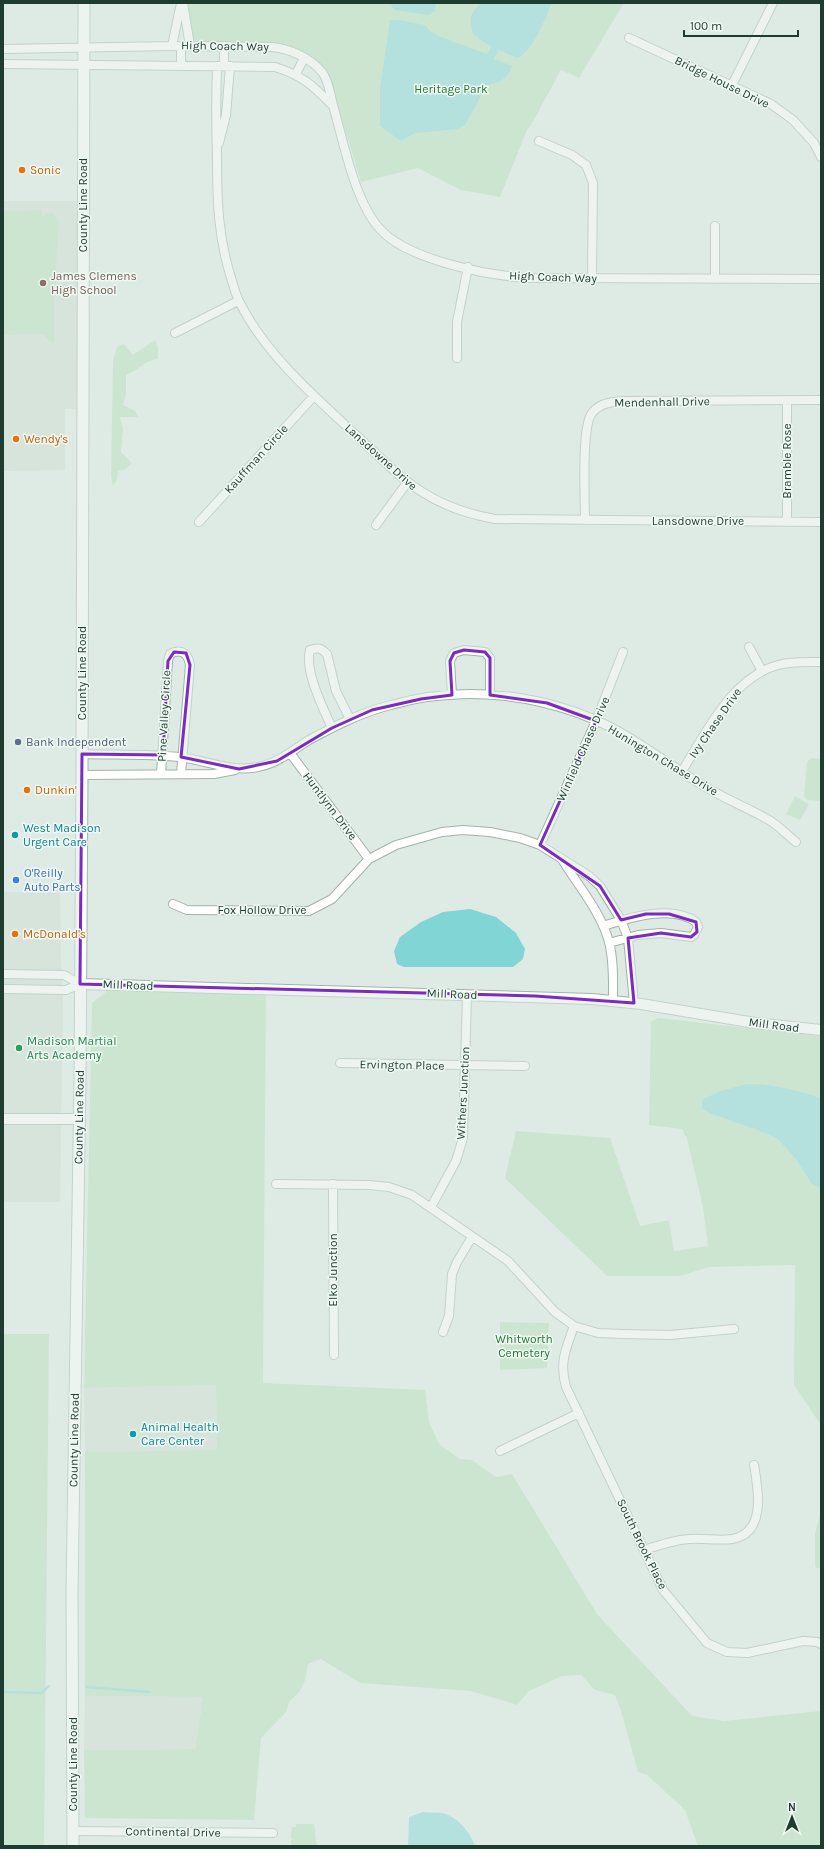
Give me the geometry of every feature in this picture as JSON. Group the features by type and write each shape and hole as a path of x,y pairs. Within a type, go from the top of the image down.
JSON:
{"main road":[{"name":"County Line Road","path":"73,1846 72,1591 80,1119 84,3"}],"street":[{"path":"172,46 182,3"},
{"path":"182,3 190,46"},
{"path":"732,85 773,3"},
{"name":"Bridge House Drive","path":"629,38 770,104 793,120 814,143 821,157"},
{"path":"181,46 181,65"},
{"name":"High Coach Way","path":"3,49 224,46 282,48 304,58 321,72 331,90 333,106 358,194 372,220 390,239 413,251 468,267 513,277 821,279"},
{"path":"224,46 224,66"},
{"path":"296,74 304,58"},
{"name":"High Coach Way","path":"3,64 275,67 296,74 309,82 333,106"},
{"name":"Lansdowne Drive","path":"224,66 215,113 217,214 227,265 238,301 265,342 288,370 406,482 429,498 474,515 518,520 821,522"},
{"name":"Lansdowne Drive","path":"216,154 226,115 224,66"},
{"path":"539,141 572,155 586,165 593,183 592,278"},
{"path":"715,226 715,279"},
{"path":"457,358 457,322 468,267"},
{"path":"175,333 238,301"},
{"name":"Kauffman Circle","path":"199,522 314,396"},
{"name":"Bramble Rose","path":"787,400 787,522"},
{"name":"Mendenhall Drive","path":"585,520 585,433 591,413 604,403 623,401 821,400"},
{"path":"376,524 406,482"},
{"path":"749,647 762,671"},
{"path":"332,728 317,693 308,656 310,650 317,648 323,650 326,654 336,691 350,719"},
{"path":"452,696 450,661 454,653 464,650 485,652 490,658 490,696"},
{"name":"Pine Valley Circle","path":"161,774 165,689 168,661 170,654 180,651 186,653 189,657 190,665 181,757 181,774"},
{"name":"Winfield Chase Drive","path":"540,845 596,721 623,652"},
{"name":"Ivy Chase Drive","path":"682,771 734,692 748,680 762,671 779,665 821,662"},
{"name":"Hunington Chase Drive","path":"82,754 181,757 240,769 262,767 277,761 350,719 392,704 436,696 516,697 547,703 596,721 640,744 705,786 771,821 796,842"},
{"name":"Huntlynn Drive","path":"290,753 369,859"},
{"path":"82,775 214,774 240,769"},
{"name":"Fox Hollow Drive","path":"172,904 187,910 308,912 332,899 369,859 409,840 442,832 462,830 490,832 520,838 540,845 589,876 600,886 621,920 628,938 634,1003"},
{"name":"Fox Hollow Drive","path":"561,859 603,926 609,943 612,962 613,1001"},
{"path":"603,926 646,914 668,914 692,918 698,927 694,936 691,937 661,934 628,938 609,943"},
{"path":"3,974 64,975 80,984"},
{"path":"3,989 66,990 80,984"},
{"name":"Mill Road","path":"80,984 535,996 634,1003 755,1023 821,1030"},
{"name":"Withers Junction","path":"431,1207 452,1170 459,1152 464,1126 467,995"},
{"name":"Ervington Place","path":"340,1064 525,1066"},
{"path":"3,1119 80,1119"},
{"path":"276,1184 333,1184 389,1187 412,1195 508,1262 540,1293 555,1312 574,1326 598,1333 670,1335 734,1329"},
{"name":"Elko Junction","path":"333,1184 334,1355"},
{"path":"443,1332 449,1316 452,1274 457,1262 472,1237"},
{"name":"South Brook Place","path":"574,1326 563,1358 562,1373 566,1387 663,1590 707,1644 726,1652 747,1654 802,1642 817,1642 821,1644"},
{"path":"500,1451 579,1413"},
{"path":"644,1550 664,1543 687,1539 734,1539 744,1534 756,1518 759,1507 754,1465"},
{"name":"Continental Drive","path":"73,1831 273,1833"}],"highlighted area":[{"path":"464,650 485,652 490,658 490,695 547,703 596,721 540,845 600,886 621,920 646,914 669,914 696,922 697,932 691,937 661,933 628,938 634,1003 535,996 80,984 82,754 163,755 168,661 174,652 186,653 190,665 181,757 239,769 277,761 332,728 372,710 421,699 452,695 450,661 454,653"}],"shaded area":[{"name":"James Clemens High School","path":"3,201 83,201 82,409 65,409 65,470 3,471"},
{"path":"3,892 60,893 63,999 60,1202 3,1202"},
{"path":"216,1385 217,1451 85,1452 84,1388"},
{"path":"85,1696 203,1697 195,1749 84,1750"}],"green space":[{"name":"Heritage Park","path":"187,3 624,3 579,78 561,70 527,130 500,197 461,190 418,168 361,182 330,81 304,53 285,44 199,42 193,39 191,35"},
{"path":"42,210 42,218 45,214 52,212 59,221 54,293 54,343 49,341 43,334 3,335 3,211"},
{"path":"155,340 158,347 158,359 145,364 126,375 126,395 123,405 135,411 138,417 120,417 123,428 121,452 132,463 126,469 118,471 117,480 113,486 111,476 113,361 117,347 124,344 133,355"},
{"path":"811,758 821,759 821,801 807,800 804,797 807,762"},
{"path":"795,796 809,804 800,820 786,814"},
{"path":"107,991 266,995 263,1383 425,1390 429,1422 439,1444 460,1459 472,1460 496,1477 512,1474 597,1614 692,1716 724,1721 821,1711 821,1846 698,1846 685,1810 647,1775 638,1772 615,1695 595,1690 581,1675 562,1676 529,1691 517,1705 471,1691 360,1683 321,1659 308,1664 305,1680 300,1691 289,1702 286,1712 261,1738 254,1820 85,1818 84,1750 195,1749 203,1697 85,1696 85,1452 217,1450 216,1385 84,1388 92,1003"},
{"path":"658,1018 821,1036 821,1425 794,1385 795,1265 709,1267 680,1276 607,1276 505,1178 516,1131 610,1138 640,1226 669,1220 674,1251 708,1246 703,1207 687,1139 682,1129 649,1125 651,1022"},
{"name":"Whitworth Cemetery","path":"500,1322 549,1323 547,1368 500,1370"},
{"path":"3,1334 49,1334 44,1846 3,1846"},
{"path":"821,1511 821,1569 815,1567 815,1534"},
{"path":"296,1824 314,1824 317,1846 291,1845 291,1840 295,1839 291,1839 291,1831 292,1827 296,1827"}],"water":[{"path":"390,3 436,3 435,11 429,15 394,10"},
{"path":"481,3 552,3 534,41 524,53 518,58 499,50 494,59 512,66 508,74 502,80 487,85 465,125 458,129 415,133 401,141 380,126 380,89 390,20 425,25 431,32 441,37 487,54 491,47 473,34 471,24 472,14"},
{"path":"470,909 496,917 516,933 525,949 523,959 513,967 404,967 397,964 394,951 400,937 421,922 443,912"},
{"path":"747,1084 784,1088 821,1098 821,1188 812,1184 796,1159 777,1138 709,1113 702,1108 703,1099 721,1091"},
{"path":"423,1812 442,1813 453,1817 470,1835 475,1846 408,1846 409,1817"}],"waterway":[{"path":"3,1692 41,1693 49,1686"},
{"path":"87,1687 149,1692"}],"place":[{"name":"Sonic","path":"22,170"},
{"name":"James Clemens High School","path":"43,283"},
{"name":"Wendy's","path":"16,439"},
{"name":"Bank Independent","path":"18,742"},
{"name":"Dunkin'","path":"27,790"},
{"name":"West Madison Urgent Care","path":"15,835"},
{"name":"O'Reilly Auto Parts","path":"16,880"},
{"name":"McDonald's","path":"15,934"},
{"name":"Madison Martial Arts Academy","path":"19,1048"},
{"name":"Animal Health Care Center","path":"133,1434"}]}
